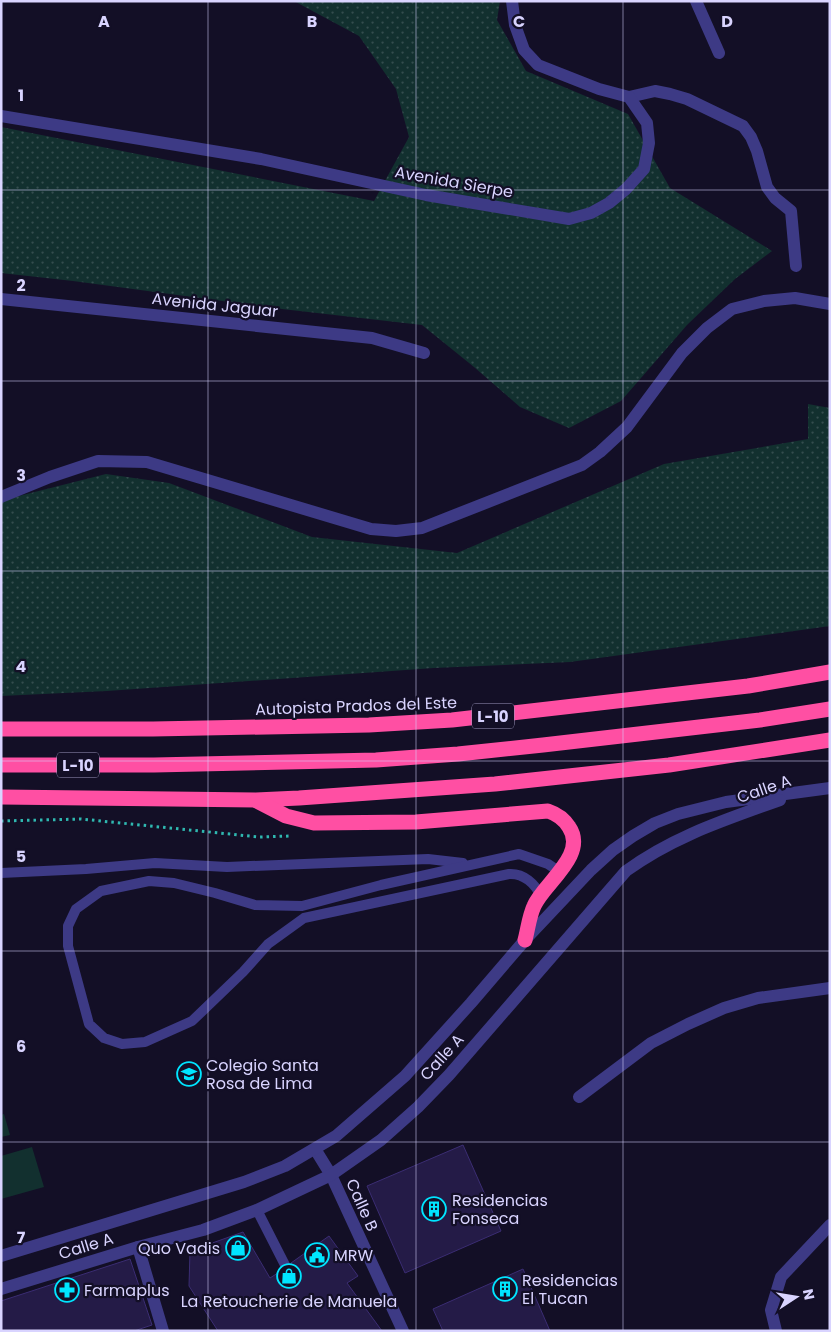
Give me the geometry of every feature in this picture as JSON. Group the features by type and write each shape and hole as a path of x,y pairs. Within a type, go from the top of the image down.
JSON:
{"highway":[{"name":"Autopista Prados del Este","path":"1,729 153,729 369,725 452,720 748,686 830,672"},
{"name":"L-10","path":"1,765 154,765 376,760 458,754 750,721 830,709"},
{"path":"256,800 504,783 669,765 830,740"},
{"name":"L-10","path":"1,797 256,800"},
{"path":"256,800 286,816 314,823 416,822 548,811 556,814 573,834 572,853 534,905 525,940"}],"street":[{"path":"512,1 515,25 524,50 538,65 599,89 629,97 654,91 687,99 743,126 751,137 757,151 767,186 775,198 791,211 796,266"},
{"path":"696,1 718,53"},
{"name":"Avenida Sierpe","path":"1,116 261,159 426,195 569,219 591,213 609,203 626,189 644,169 649,142 647,123 629,97"},
{"path":"1,496 98,461 147,462 371,530 396,531 422,528 582,465 627,428 682,353 706,328 732,309 764,301 795,298 830,304"},
{"name":"Avenida Jaguar","path":"1,299 372,338 424,353"},
{"path":"803,792 830,788"},
{"name":"Calle A","path":"1,1256 244,1182 286,1166 336,1136 405,1076 525,940 591,870 613,850 655,823 678,814 726,802 803,792"},
{"name":"Calle A","path":"1,1289 138,1247 203,1230 257,1210 331,1175 381,1140 424,1100 449,1074 626,871 648,855 703,827 803,792"},
{"path":"579,1097 651,1043 724,1008 758,998 830,988"},
{"name":"Calle B","path":"314,1148 331,1175 403,1331"},
{"path":"776,1331 770,1310 781,1277 830,1225"},
{"path":"138,1247 163,1331"}],"lane":[{"path":"541,896 531,882 517,874 509,874 304,918 268,944 243,972 192,1021 145,1042 122,1044 104,1038 89,1024 68,946 68,926 76,909 101,890 149,881 174,883 255,905 302,906 519,854 554,868 562,868"},
{"path":"1,873 86,869 155,863 227,867 428,859 472,864"},
{"path":"149,881 155,863"},
{"path":"257,1210 284,1265"}],"green space":[{"path":"294,1 500,1 497,20 526,71 628,114 670,188 772,251 735,279 687,325 621,401 569,428 520,407 422,325 1,273 1,127 374,201 409,137 396,89 359,36"},
{"path":"808,404 830,408 830,626 570,662 434,668 107,691 1,696 1,501 3,500 106,474 169,483 312,537 457,553 664,464 808,439"},
{"path":"4,1114 10,1135 1,1137 1,1115"},
{"path":"32,1147 44,1187 1,1199 1,1156"}],"building":[{"name":"Residencias Fonseca","path":"463,1145 501,1231 405,1273 367,1186"},
{"path":"243,1232 270,1278 281,1271 289,1271 291,1263 329,1236 358,1276 347,1283 382,1331 218,1331 189,1286 190,1251"},
{"path":"130,1259 152,1325 134,1331 1,1331 1,1301"},
{"name":"Residencias El Tucan","path":"523,1269 550,1331 443,1331 433,1309"}],"place":[{"name":"Colegio Santa Rosa de Lima","path":"189,1074"},
{"name":"Residencias Fonseca","path":"434,1209"},
{"name":"Quo Vadis","path":"238,1248"},
{"name":"MRW","path":"317,1255"},
{"name":"La Retoucherie de Manuela","path":"289,1276"},
{"name":"Residencias El Tucan","path":"505,1289"},
{"name":"Farmaplus","path":"67,1290"}]}
